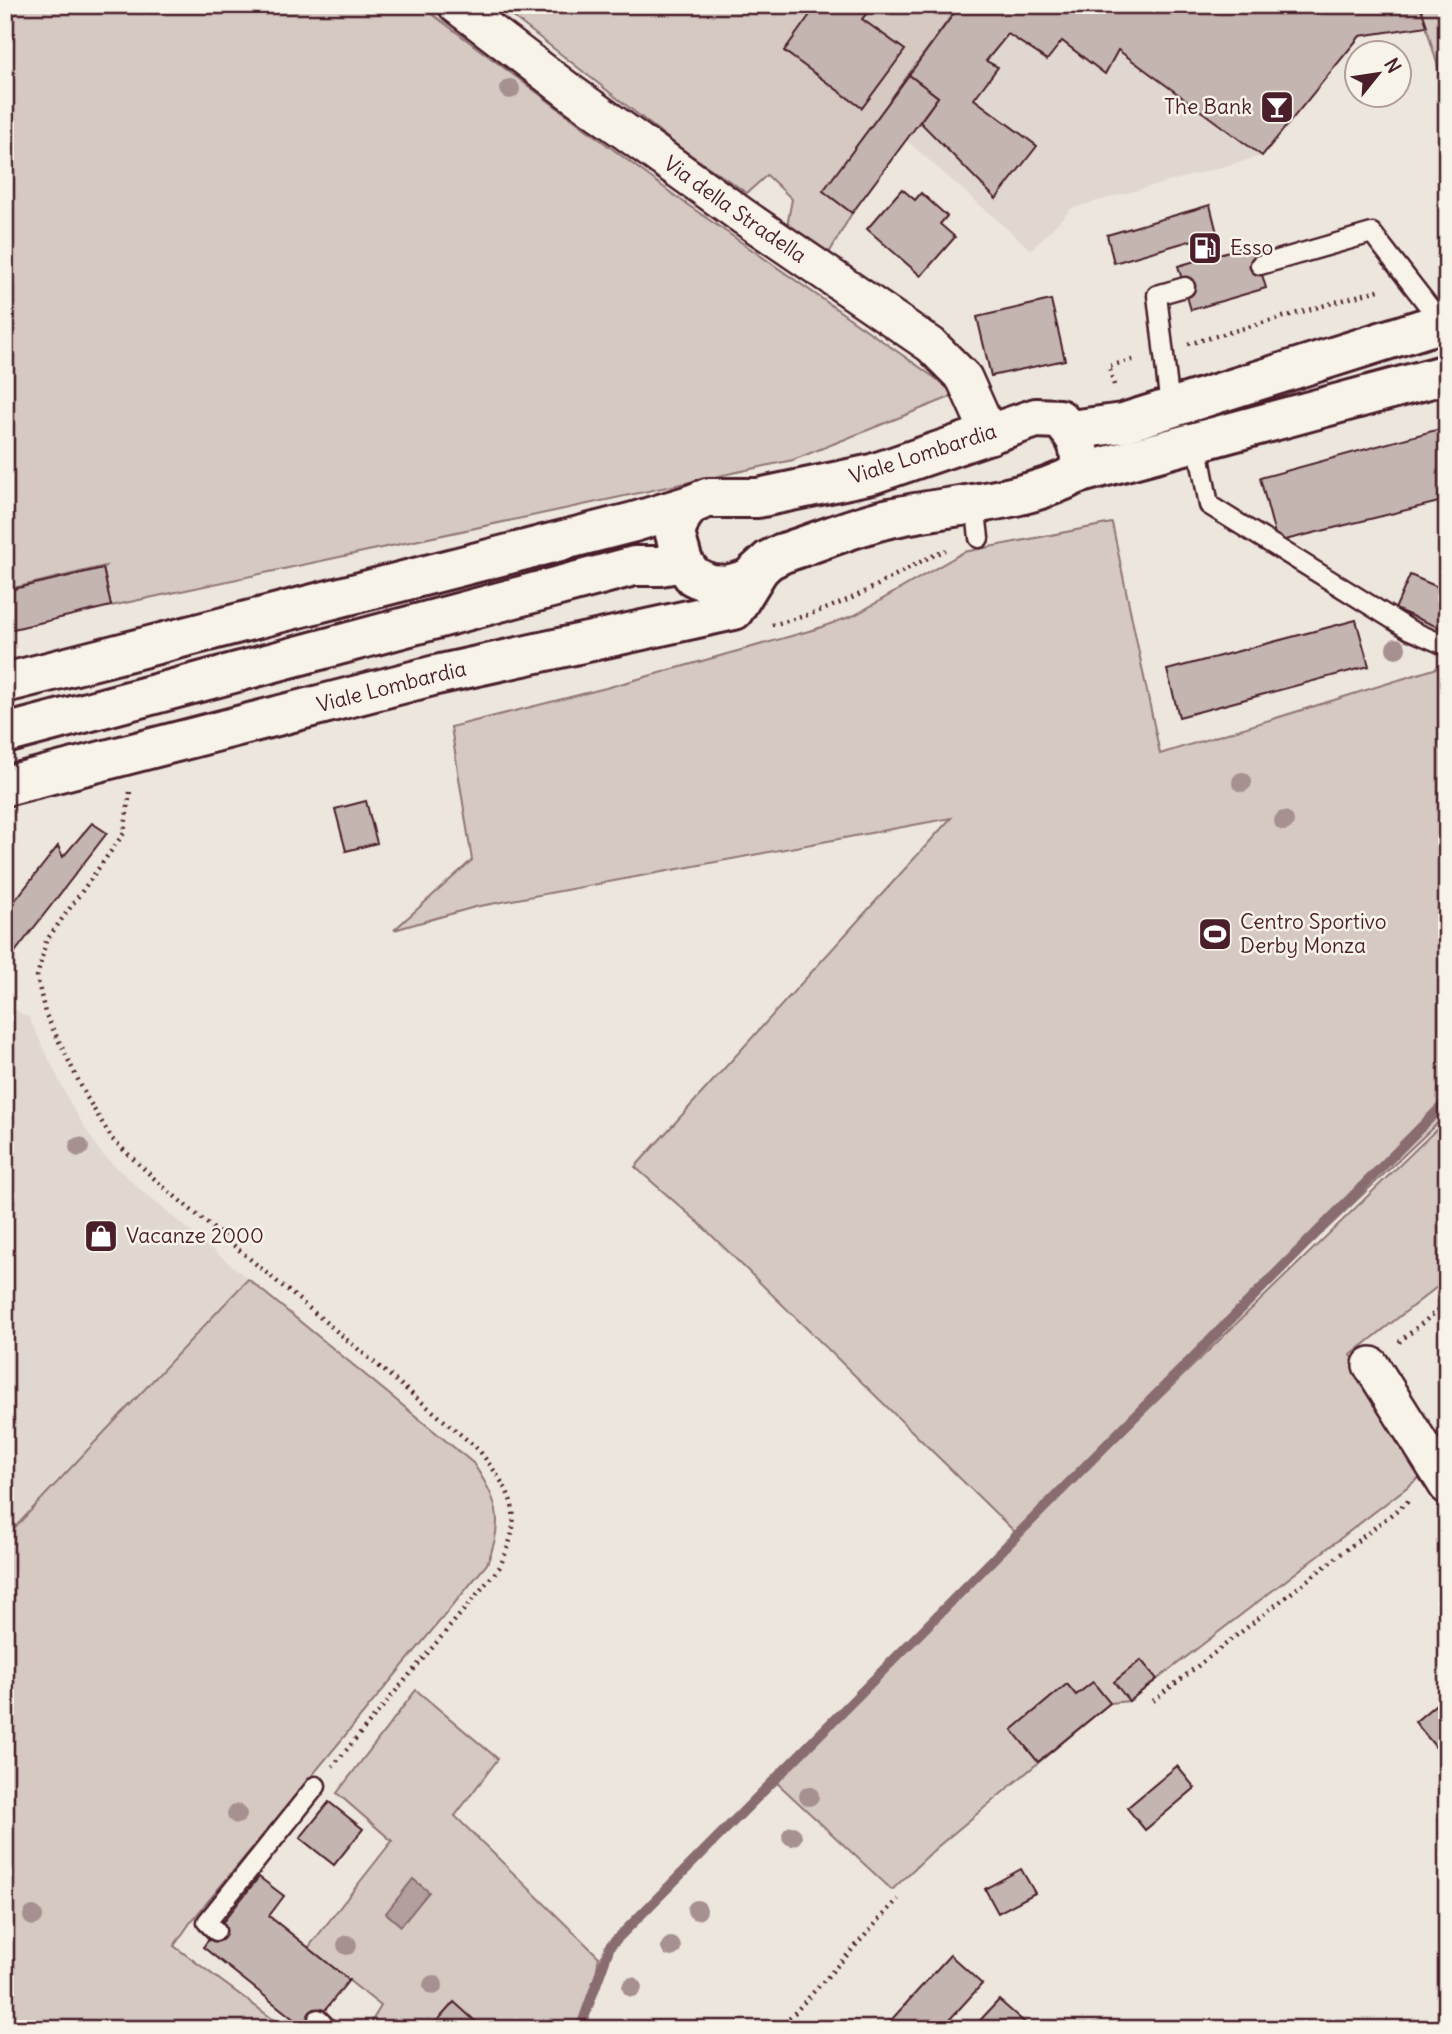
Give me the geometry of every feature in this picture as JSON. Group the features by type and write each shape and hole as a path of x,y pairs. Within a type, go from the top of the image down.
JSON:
{"main road":[{"name":"Viale Lombardia","path":"5,683 634,522 706,498 758,498 872,474 990,436 1036,418 1059,419 1070,430 1123,423 1444,322"},
{"name":"Viale Lombardia","path":"683,562 693,576 710,584 728,585 748,579 769,560 783,553 887,518 977,520 1029,493 1056,485 1077,474 1447,374"},
{"path":"1070,430 1077,440 1080,452 1077,474"},
{"path":"5,734 634,566 660,566 683,562 675,534 681,517 690,505"},
{"name":"Viale Lombardia","path":"5,786 436,675 734,610 758,571"}],"street":[{"name":"Via della Stradella","path":"456,5 570,92 744,217 931,345 964,378 990,436"},
{"path":"1371,1365 1444,1481"}],"lane":[{"path":"1259,265 1372,233 1444,322"},
{"path":"1171,407 1157,295 1185,287"},
{"path":"1196,443 1209,505 1410,630 1447,646"},
{"path":"216,1930 207,1922 316,1786"}],"path":[{"path":"1109,366 1409,282"},
{"path":"771,625 854,597 917,562 977,520"},
{"path":"126,754 131,787 124,833 46,941 37,977 46,1013 86,1096 112,1139 160,1184 478,1449 506,1485 514,1517 511,1544 499,1568 316,1786"},
{"path":"1371,1365 1447,1303"},
{"path":"1153,1701 1444,1481"},
{"path":"780,2029 898,1899"}],"shaded area":[{"path":"5,5 420,5 678,198 958,394 793,460 111,606 103,568 105,566 5,590"},
{"path":"498,5 959,5 824,191 852,213 828,255 787,226 792,199 767,175 747,193 682,149"},
{"path":"960,5 1420,5 1427,26 1344,38 1344,56 1262,156 1072,208 1031,250 906,140 938,97 909,75"},
{"path":"1420,5 1447,5 1447,98"},
{"path":"1112,523 1160,754 1437,668 1447,673 1447,1114 1275,1278 1062,1493 1447,1119 1447,1279 1351,1355 1424,1474 1129,1701 1110,1703 936,1848 892,1890 775,1781 1019,1536 699,1223 635,1167 951,818 475,907 394,930 472,860 451,727 606,688 816,629 855,615 964,552"},
{"name":"Vacanze 2000","path":"5,1004 29,1018 71,1105 100,1152 144,1193 248,1279 5,1538"},
{"path":"248,1279 473,1463 488,1489 496,1511 493,1549 487,1564 190,1923 174,1946 281,2025 277,2029 5,2029 5,1538"},
{"path":"416,1690 498,1759 455,1816 599,1957 586,2029 367,2029 381,2006 308,1948 392,1841 337,1793"},
{"path":"413,1879 429,1892 401,1926 386,1913"}],"building":[{"path":"817,5 857,5 867,13 862,19 905,50 862,108 784,51"},
{"path":"960,5 1420,5 1427,26 1344,38 1344,56 1262,156 1118,50 1105,74 1062,41 1047,60 1008,34 986,61 998,67 974,99 1037,146 996,199 920,122 938,97 909,75"},
{"path":"909,75 938,97 852,213 823,191"},
{"path":"902,189 915,200 921,193 947,216 940,224 955,237 921,276 867,229"},
{"path":"1210,205 1217,233 1114,263 1107,235"},
{"path":"1253,244 1266,288 1191,310 1178,266"},
{"path":"1051,300 1065,360 991,376 977,317"},
{"path":"1447,427 1447,500 1277,542 1260,478"},
{"path":"103,568 111,606 5,631 5,591"},
{"path":"1410,575 1447,591 1447,631 1395,609"},
{"path":"1356,620 1369,666 1179,717 1167,670"},
{"path":"366,801 377,843 346,851 335,809"},
{"path":"92,823 107,833 12,956 5,952 5,904 9,908 58,846 63,857"},
{"path":"1141,1660 1157,1679 1129,1701 1114,1682"},
{"path":"1093,1682 1110,1703 1038,1762 1012,1730 1067,1684 1076,1695"},
{"path":"1447,1695 1447,1743 1438,1750 1415,1722"},
{"path":"1177,1766 1195,1788 1145,1830 1127,1808"},
{"path":"329,1802 363,1829 334,1865 300,1838"},
{"path":"1021,1869 1035,1893 998,1913 985,1889"},
{"path":"259,1877 284,1896 269,1916 349,1980 310,2029 306,2029 203,1947"},
{"path":"950,1955 982,1984 941,2029 883,2029"},
{"path":"999,2000 1031,2028 972,2029"},
{"path":"454,2002 484,2029 430,2029"}],"waterway":[{"path":"580,2029 610,1946 1447,1101"}],"place":[{"name":"The Bank","path":"1277,107"},
{"name":"Esso","path":"1205,248"},
{"name":"Centro Sportivo Derby Monza","path":"1215,934"},
{"name":"Vacanze 2000","path":"101,1236"}]}
